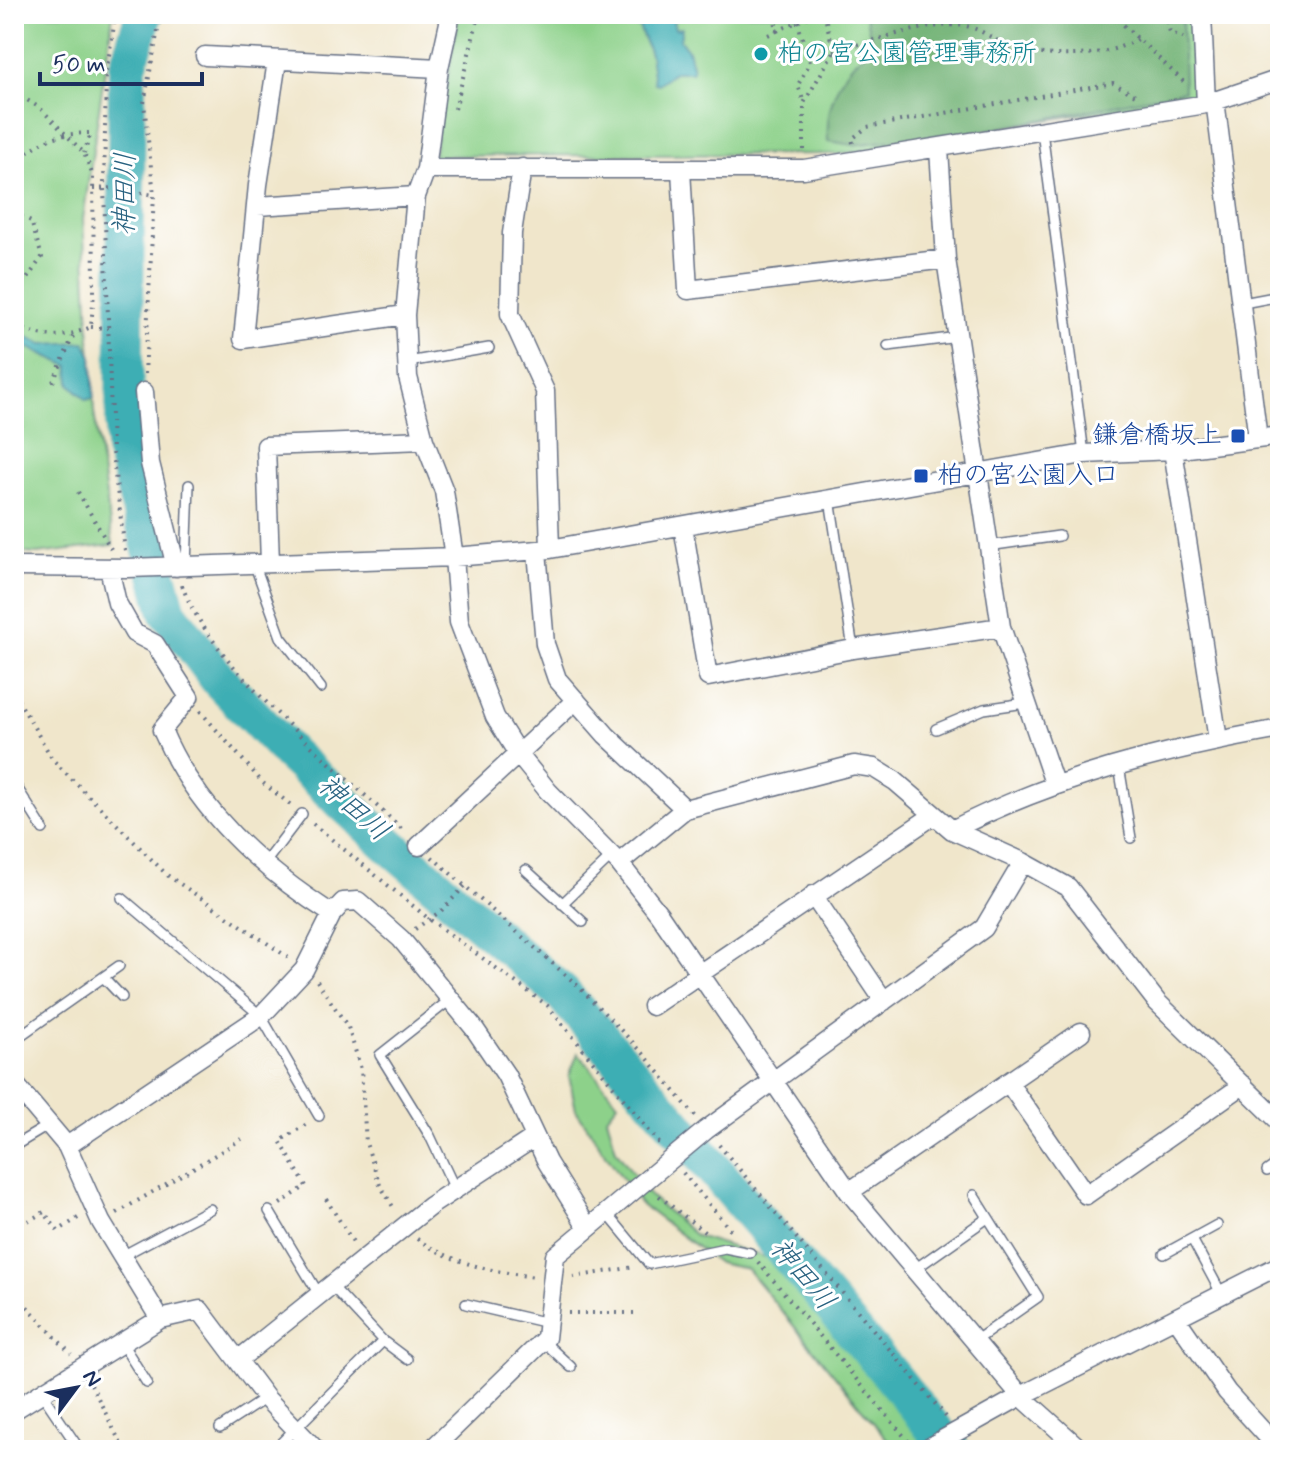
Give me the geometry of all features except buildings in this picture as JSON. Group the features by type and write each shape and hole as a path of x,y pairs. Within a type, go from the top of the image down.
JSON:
{"street":[{"path":"451,14 439,68 426,169 416,196 405,315 408,362 424,440 444,491 454,557 459,622 495,717 518,754 548,791 616,860 700,974 849,1192 1021,1396 1081,1450"},
{"path":"1202,14 1210,102 1243,303 1258,439"},
{"path":"205,56 439,68"},
{"path":"277,61 243,339 405,315"},
{"path":"426,169 804,169 1210,102 1280,79"},
{"path":"939,149 946,259 1001,627 1054,783"},
{"path":"522,168 512,233 510,314 545,391 545,644 557,679 606,735 685,809"},
{"path":"681,170 688,290 946,259"},
{"path":"257,206 416,196"},
{"path":"144,392 150,463 177,567"},
{"path":"14,567 177,567 454,557 544,550 1084,454 1173,450 1280,436"},
{"path":"262,563 266,446 424,440"},
{"path":"1173,450 1218,740"},
{"path":"683,526 708,677 853,649 1001,627"},
{"path":"123,568 117,603 134,633 155,644 189,697 162,730 167,743 220,825 264,864 332,914"},
{"path":"419,846 576,700"},
{"path":"952,830 1054,783 1218,740 1280,729"},
{"path":"616,860 685,809 854,765 874,768 895,781 952,830 1023,862 1068,887 1157,1002 1280,1122"},
{"path":"652,1006 934,815"},
{"path":"431,1450 546,1326 555,1256 704,1132 984,928 1023,862"},
{"path":"813,895 884,1001"},
{"path":"67,1146 261,1016 304,970 332,914 343,902 358,901 401,939 451,999 506,1075 535,1137 588,1228"},
{"path":"849,1192 1081,1032"},
{"path":"1008,1082 1086,1195 1243,1085"},
{"path":"14,1083 67,1146 86,1183 97,1215 160,1319"},
{"path":"238,1360 455,1189 535,1137"},
{"path":"924,1450 1021,1396 1280,1265"},
{"path":"16,1404 160,1319 200,1310 266,1398 316,1450"},
{"path":"1176,1318 1227,1392 1280,1450"}],"lane":[{"path":"1042,131 1084,454"},
{"path":"1243,303 1280,296"},
{"path":"888,346 958,337"},
{"path":"408,362 489,348"},
{"path":"177,567 189,485"},
{"path":"830,499 853,649"},
{"path":"988,546 1059,536"},
{"path":"262,563 281,637 321,688"},
{"path":"936,729 984,709 1025,703"},
{"path":"1119,766 1131,838"},
{"path":"14,783 43,829"},
{"path":"264,864 302,814"},
{"path":"562,904 616,860"},
{"path":"526,870 583,922"},
{"path":"122,898 261,1016 319,1116"},
{"path":"14,1040 119,966"},
{"path":"104,978 122,997"},
{"path":"451,999 380,1055 430,1136 455,1189"},
{"path":"14,1146 49,1125"},
{"path":"1267,1171 1280,1162"},
{"path":"974,1195 986,1219 1038,1297 975,1341"},
{"path":"122,1256 210,1209"},
{"path":"269,1211 326,1291 407,1359"},
{"path":"606,1212 649,1264 725,1248 750,1253"},
{"path":"915,1269 986,1219"},
{"path":"1164,1254 1217,1225"},
{"path":"1192,1239 1222,1295"},
{"path":"466,1304 546,1326 571,1367"},
{"path":"274,1450 383,1341"},
{"path":"121,1342 147,1383"},
{"path":"40,1391 80,1450"},
{"path":"220,1428 266,1398"}],"path":[{"path":"116,14 106,73 104,188 112,451 123,568"},
{"path":"144,392 154,195 144,103 161,14"},
{"path":"774,14 777,31"},
{"path":"768,35 796,17 815,14"},
{"path":"824,14 834,51"},
{"path":"957,14 968,26 1011,47 1044,55 1094,51 1137,39"},
{"path":"1112,14 1210,102"},
{"path":"1165,14 1170,32 1179,38 1203,38"},
{"path":"796,17 810,62 798,85 804,103 804,169"},
{"path":"804,103 834,51 908,33 968,26"},
{"path":"806,45 830,38"},
{"path":"856,162 852,139 867,127 1113,83 1134,91 1156,112"},
{"path":"14,92 40,108 84,153 93,176 91,327"},
{"path":"84,153 91,133"},
{"path":"14,161 52,136 105,134"},
{"path":"93,189 114,188 154,195"},
{"path":"14,213 31,221 42,257 14,298"},
{"path":"14,325 42,338 74,334 91,327 108,328"},
{"path":"53,382 74,334"},
{"path":"78,492 123,568"},
{"path":"14,693 53,760 167,875 304,970 331,997 348,1027 361,1069 366,1143 380,1185 405,1228 440,1255 499,1273 551,1279 649,1264"},
{"path":"189,697 263,783 429,919 548,1006 916,1450"},
{"path":"401,939 441,911 465,886"},
{"path":"269,1211 306,1186 280,1141 319,1116"},
{"path":"704,1132 956,1432"},
{"path":"14,1229 44,1212 58,1231 97,1215 242,1139"},
{"path":"643,1182 698,1231 711,1236"},
{"path":"326,1199 365,1260"},
{"path":"546,1326 634,1313"}],"green space":[{"path":"14,14 113,14 83,219 94,412 113,545 37,554 14,552"},
{"path":"459,14 1192,14 1194,96 840,154 433,156"},
{"path":"865,14 1182,14 1184,91 996,129 853,145 828,141 829,114 837,88 852,65 873,47"},
{"path":"578,1053 618,1103 607,1117 616,1150 650,1196 696,1236 772,1259 924,1440 908,1450 896,1450 747,1269 718,1263 639,1203 576,1110 569,1076"}],"water":[{"path":"644,14 666,21 669,14 678,14 680,18 673,20 675,29 682,28 680,40 688,50 691,72 674,72 658,84 654,83 650,54 639,27 631,26 629,22"},
{"path":"14,331 43,344 85,342 92,356 94,398 86,400 70,384 69,366 14,341"}],"waterway":[{"name":"神田川","path":"144,14 127,69 124,449 168,612 219,680 291,755 387,843 562,993 892,1376 951,1450"}],"place":[{"name":"柏の宮公園管理事務所","path":"761,54"},
{"name":"鎌倉橋坂上","path":"1238,436"},
{"name":"柏の宮公園入口","path":"921,476"}]}
